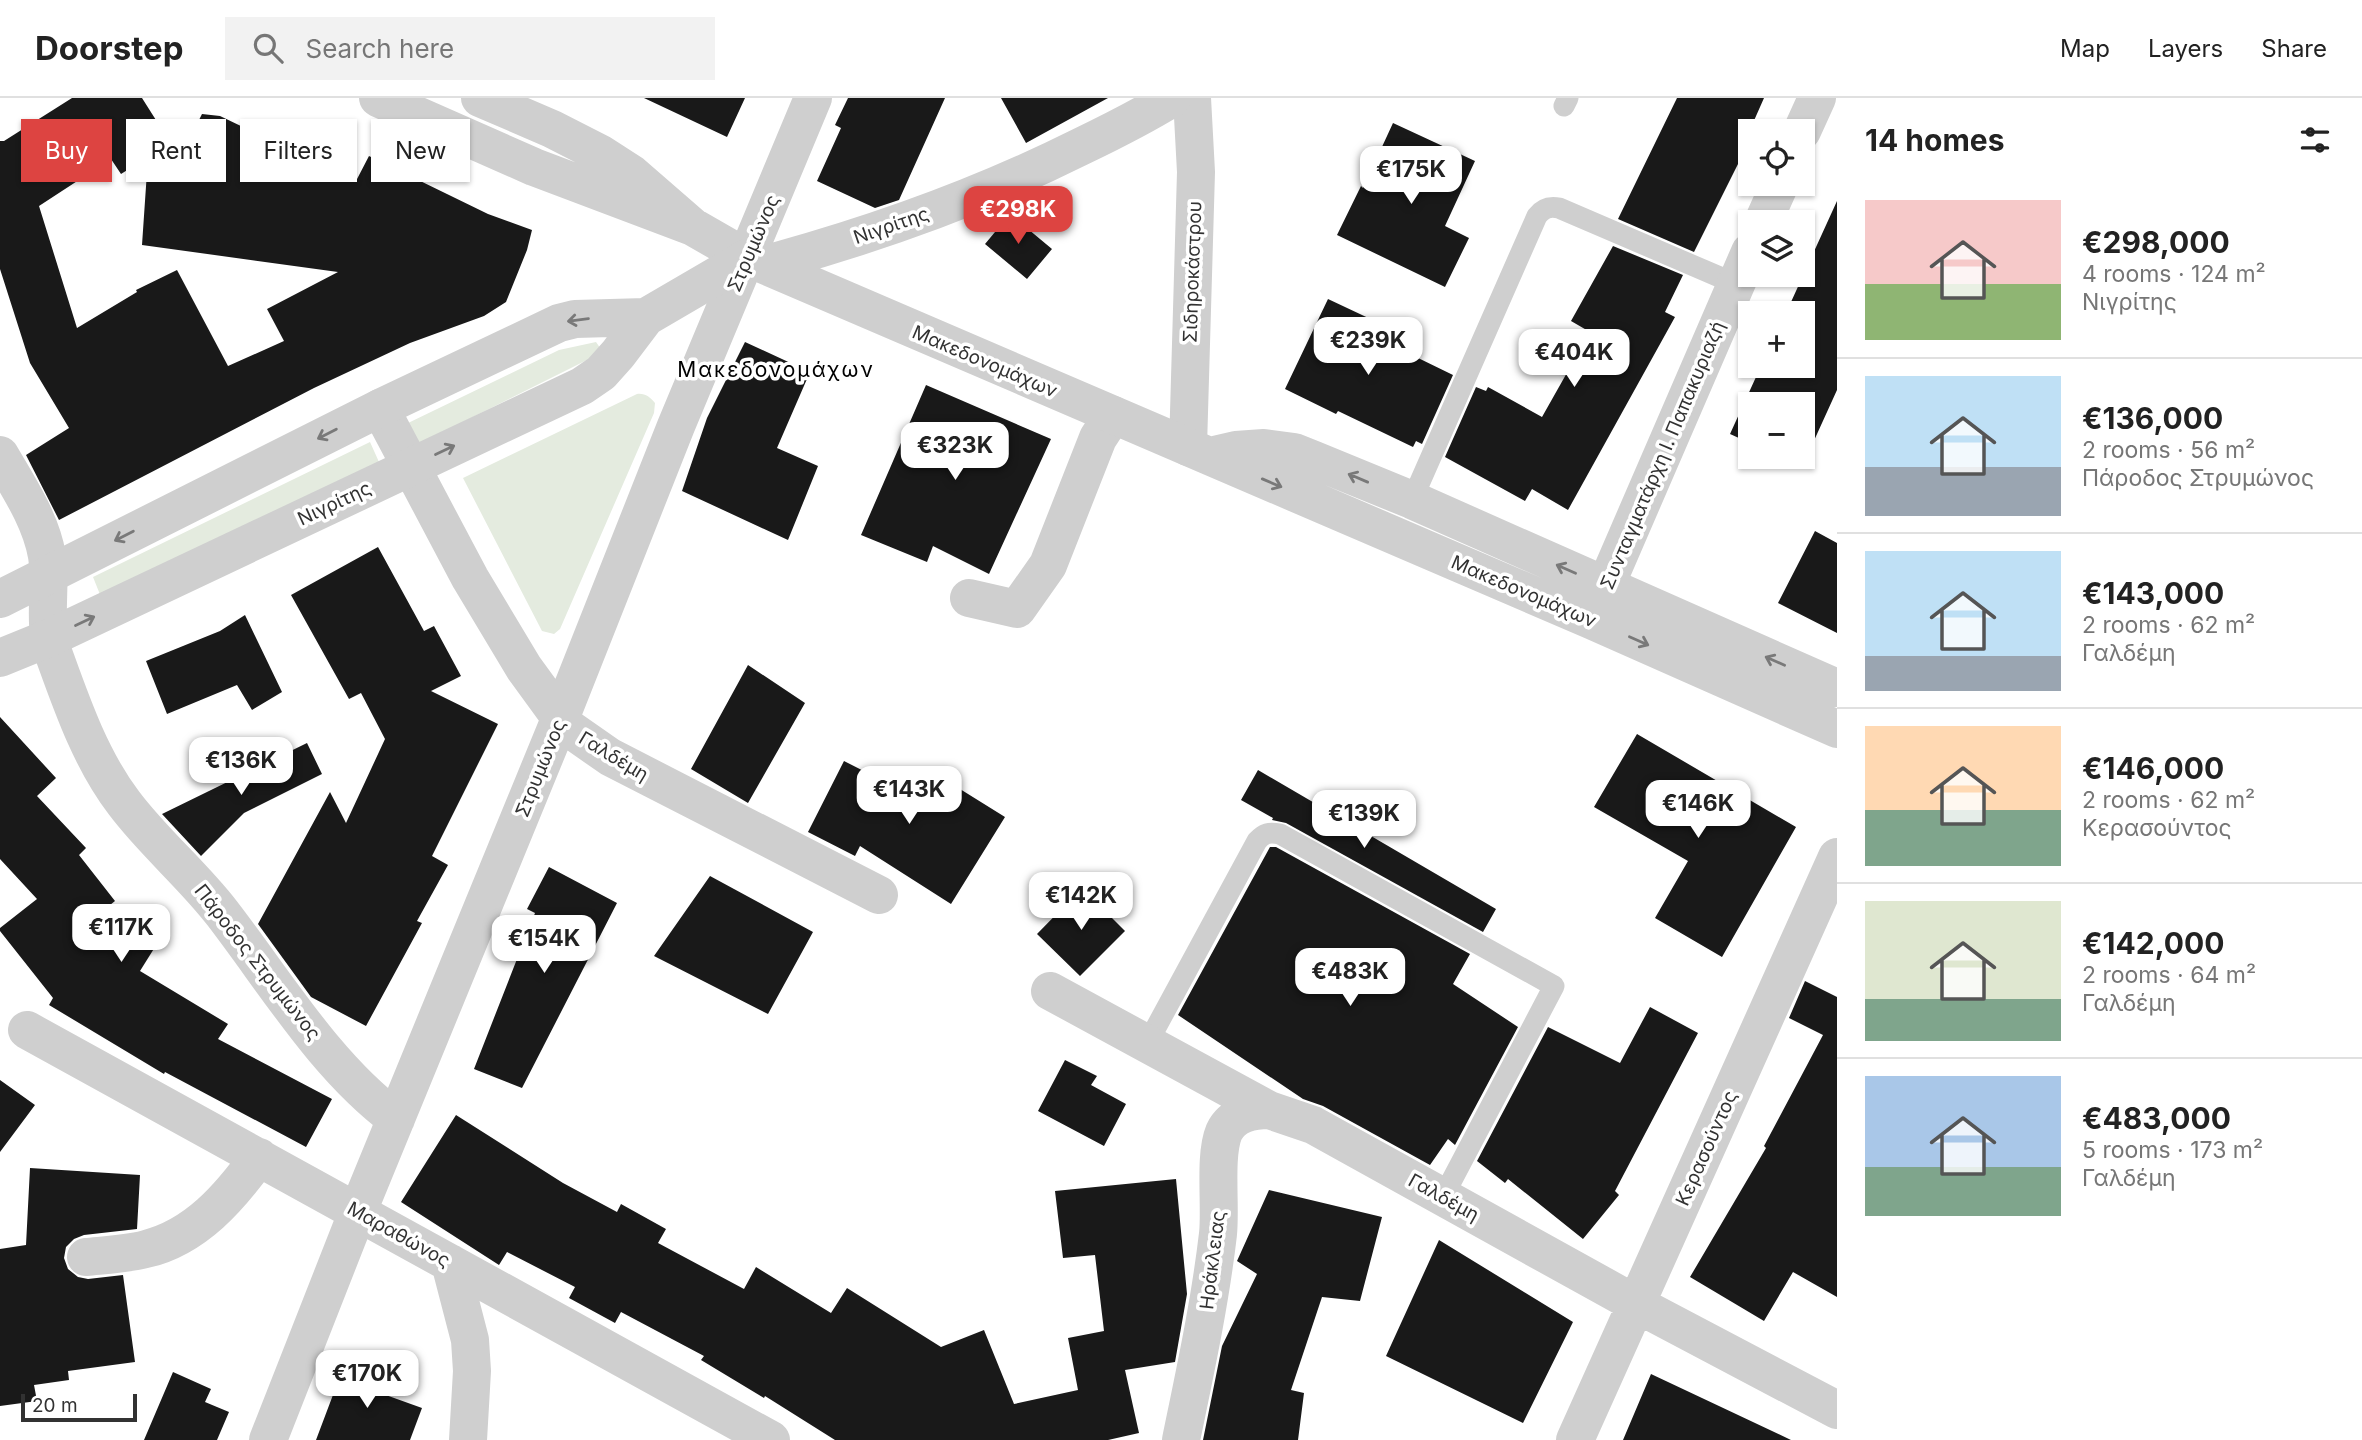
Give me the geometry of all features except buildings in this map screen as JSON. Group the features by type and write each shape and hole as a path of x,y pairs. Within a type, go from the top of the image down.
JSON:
{"street":[{"path":"378,98 534,167 693,227"},
{"name":"Μακεδονομάχων","path":"480,98 552,129 601,154 632,174 693,227 754,261 1199,452 1598,603 1837,688"},
{"name":"Στρυμώνος","path":"268,1440 676,426 754,261 813,98"},
{"name":"Νιγρίτης","path":"0,599 48,607 410,467 582,386 601,373 646,317 754,261 886,229 984,191 1059,157 1172,98"},
{"name":"Σιδηροκάστρου","path":"1192,98 1196,172 1199,452"},
{"path":"1807,119 1817,98"},
{"name":"Συνταγματάρχη Ι. Παπακυριαζή","path":"1598,603 1738,280"},
{"name":"Νιγρίτης","path":"0,658 48,607 380,408 559,323 575,319 646,317"},
{"name":"Γαλδέμη","path":"380,408 488,609 524,668 560,719 577,735 610,757 879,895"},
{"path":"969,598 1017,609 1048,565 1098,439 1113,415"},
{"name":"Μακεδονομάχων","path":"1199,452 1251,448 1294,453 1412,500 1598,603 1837,729"},
{"name":"Πάροδος Στρυμώνος","path":"0,455 39,531 47,557 48,607 53,653 104,773 147,832 206,893 292,1008 358,1088 396,1119"},
{"name":"Κερασούντος","path":"1575,1440 1837,857"},
{"name":"Γαλδέμη","path":"1050,991 1269,1110 1313,1125 1636,1304 1837,1410"},
{"name":"Μαραθώνος","path":"27,1030 771,1440"},
{"name":"Ηράκλειας","path":"1181,1440 1215,1261 1222,1140 1228,1125 1240,1116 1258,1110 1269,1110"},
{"path":"86,1257 146,1249 181,1236 222,1203 259,1157"},
{"path":"450,1263 470,1340 472,1371 468,1440"}],"lane":[{"path":"1412,500 1542,209 1550,206 1559,208 1738,266"},
{"path":"1147,1044 1257,841 1271,832 1280,834 1554,986 1443,1196"}],"shaded area":[{"path":"596,342 603,352 417,445 406,424 559,350"},
{"path":"637,394 649,397 655,403 654,413 560,629 554,634 542,631 463,478"},
{"path":"370,442 379,462 101,597 93,577"}],"district":[{"name":"Μακεδονομάχων","path":"776,370"}]}
